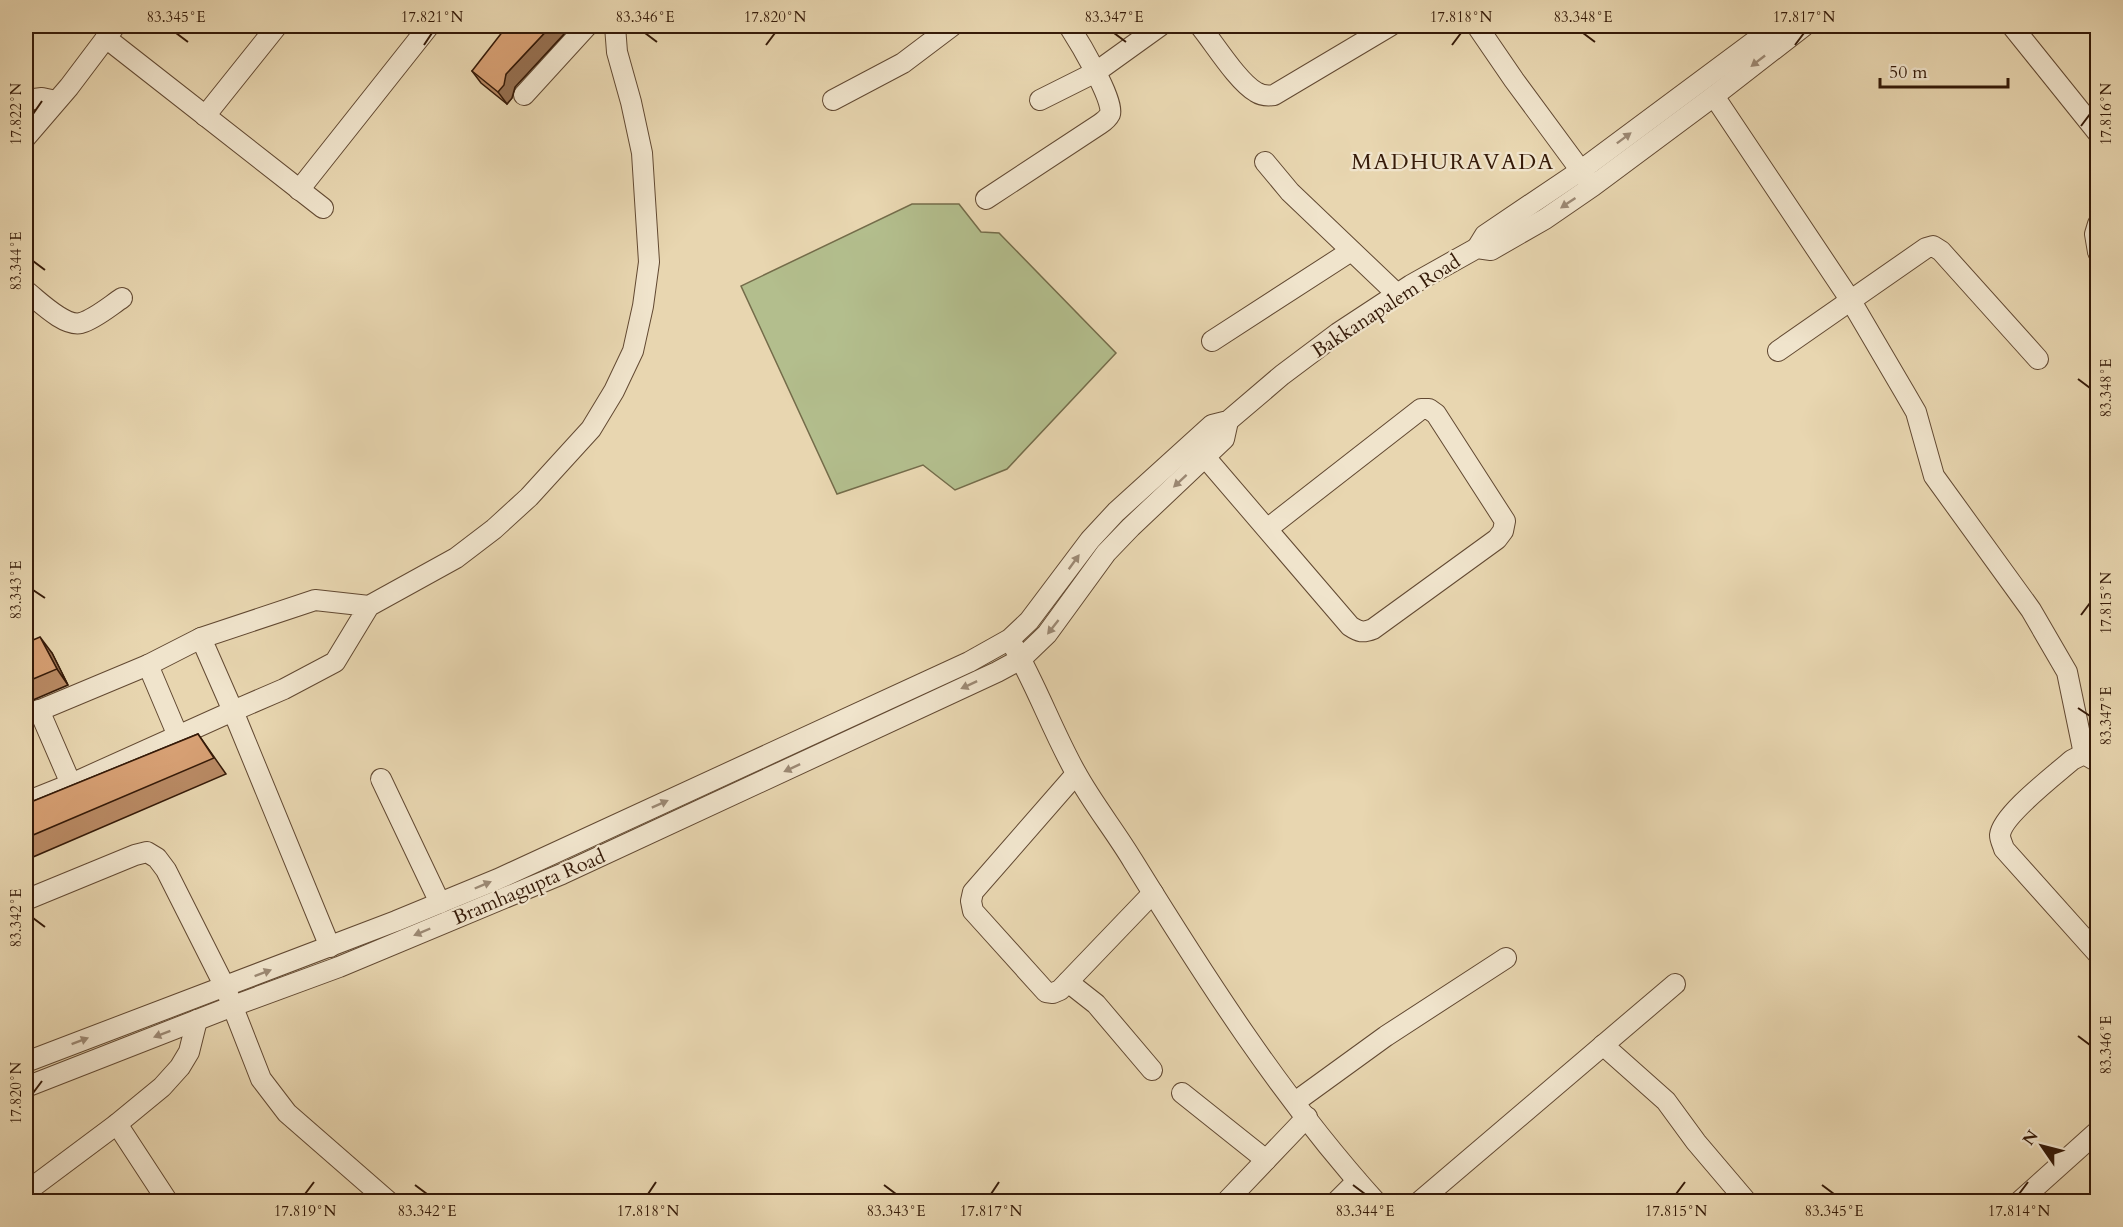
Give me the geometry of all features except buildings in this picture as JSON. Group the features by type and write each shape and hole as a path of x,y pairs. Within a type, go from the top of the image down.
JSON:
{"street":[{"path":"205,116 276,26"},
{"path":"299,190 429,26"},
{"path":"524,95 587,26"},
{"path":"26,802 284,689 335,662 369,606 456,558 494,529 529,497 591,429 614,391 633,351 643,306 649,262 642,153 618,52 615,26"},
{"path":"833,100 903,63 952,26"},
{"path":"986,199 1100,124 1109,115 1111,106 1096,72 1069,26"},
{"path":"1040,100 1096,72 1160,26"},
{"path":"1200,26 1243,81 1258,94 1266,96 1274,95 1390,26"},
{"path":"1476,26 1587,178 1774,26"},
{"name":"Bakkanapalem Road","path":"1010,639 1029,621 1090,540 1116,512 1212,425 1228,421 1282,375 1338,333 1396,294 1477,248 1491,250 1545,219 1587,178 1714,96 1804,26"},
{"path":"2012,26 2097,133"},
{"path":"26,136 111,32 205,116 323,208"},
{"path":"1714,96 1851,301 1916,412 1934,476 2031,610 2067,672 2091,758 2072,760 2009,816 2002,828 2000,838 2004,849 2097,954"},
{"path":"26,100 42,98 56,101"},
{"path":"1265,162 1290,192 1396,294"},
{"path":"2097,224 2095,234 2097,252"},
{"path":"1778,351 1926,248 1933,246 1941,251 2038,359"},
{"path":"1212,341 1351,251"},
{"path":"26,291 62,319 73,324 83,323 122,298"},
{"path":"1205,457 1350,626 1364,633 1373,629 1497,540 1503,531 1504,521 1436,414 1429,409 1421,409 1267,529"},
{"name":"Bramhagupta Road","path":"26,1087 339,967 562,874 986,677 1021,658 1047,634 1106,553 1224,439 1228,421"},
{"path":"71,784 32,713 148,665 201,638 315,600 369,606"},
{"path":"201,638 330,947"},
{"path":"1010,639 1076,774 1238,1025 1357,1181 1376,1202"},
{"name":"Bramhagupta Road","path":"26,1062 330,947 498,879 969,662 1010,639"},
{"path":"148,665 178,736"},
{"path":"1076,774 973,892 971,901 973,911 1046,992 1053,993 1068,982 1153,893"},
{"path":"381,779 440,903"},
{"path":"28,899 135,855 147,852 157,858 166,870 225,987 261,1078 273,1096 287,1113 389,1202"},
{"path":"1226,1202 1266,1160 1301,1109 1386,1036 1506,958"},
{"path":"1068,982 1096,1004 1152,1070"},
{"path":"1419,1202 1675,984"},
{"path":"26,1192 162,1087 180,1067 189,1052 197,1020"},
{"path":"1603,1045 1666,1101 1696,1142 1747,1202"},
{"path":"1182,1093 1266,1160"},
{"path":"117,1124 168,1202"},
{"path":"2019,1202 2097,1131"},
{"path":"1336,1202 1357,1181"}],"green space":[{"path":"912,204 959,204 981,232 999,233 1116,353 1007,469 955,490 923,465 837,494 741,286"}],"district":[{"name":"MADHURAVADA","path":"1453,162"}]}
